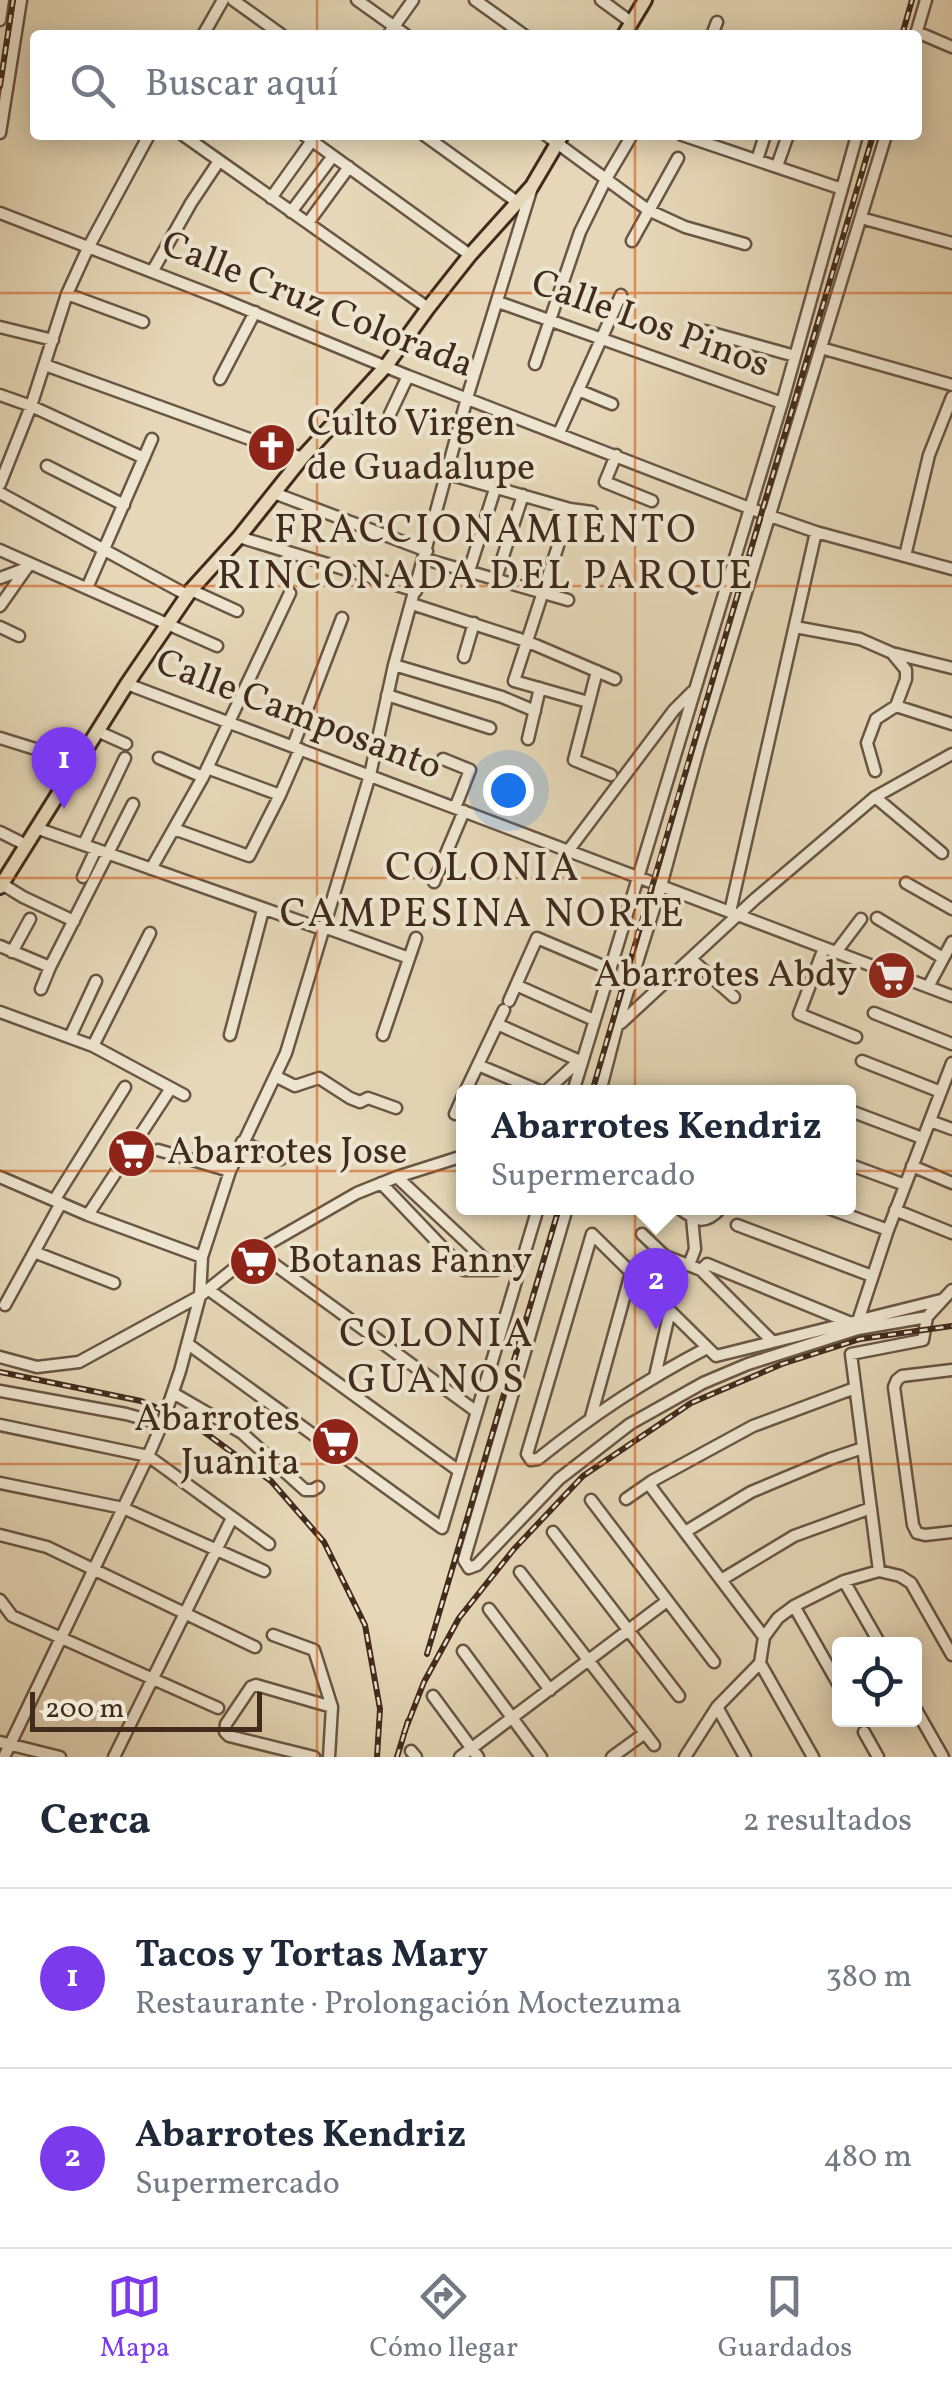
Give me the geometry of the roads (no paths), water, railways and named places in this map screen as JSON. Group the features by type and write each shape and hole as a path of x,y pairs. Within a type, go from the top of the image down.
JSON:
{"main road":[{"path":"627,30 645,0"},
{"path":"1,886 96,732 189,593 302,458 386,366 470,255 532,186 554,140"}],"street":[{"path":"0,20 3,0"},
{"path":"0,133 21,0"},
{"path":"205,30 223,0"},
{"path":"233,0 275,30"},
{"path":"356,0 390,30"},
{"path":"392,30 413,0"},
{"path":"476,0 517,30"},
{"path":"600,0 632,22"},
{"path":"917,30 926,0"},
{"path":"714,30 717,22"},
{"path":"922,36 952,47"},
{"path":"0,484 31,406 67,294 146,140"},
{"path":"190,140 428,308"},
{"path":"271,198 309,140"},
{"path":"314,140 470,255"},
{"path":"431,140 518,202"},
{"path":"557,140 648,210 685,227 745,244"},
{"path":"535,364 580,232 629,140"},
{"path":"697,140 842,189"},
{"path":"722,148 725,140"},
{"path":"757,160 763,140"},
{"path":"777,166 786,140"},
{"path":"575,1085 782,404 856,140"},
{"path":"602,1085 699,746 884,140"},
{"path":"291,212 333,156"},
{"path":"632,241 678,158"},
{"path":"152,272 219,160"},
{"path":"308,224 349,167"},
{"path":"4,1757 4,1743 63,1636 148,1456 173,1393 204,1293 202,1257 242,1142 286,1053 370,776 394,665 467,398 532,186"},
{"name":"Calle Cruz Colorada","path":"0,213 770,516 951,567"},
{"path":"861,218 952,243"},
{"path":"67,294 142,322"},
{"path":"558,433 621,295"},
{"name":"Calle Los Pinos","path":"498,302 782,404"},
{"path":"220,380 255,312"},
{"path":"0,328 52,340"},
{"path":"706,331 795,356"},
{"path":"821,348 952,385"},
{"path":"45,365 302,458"},
{"path":"390,414 408,376"},
{"path":"578,390 612,404"},
{"path":"0,395 144,458"},
{"path":"905,556 929,454 952,397"},
{"path":"86,588 152,439"},
{"path":"616,455 605,482 652,501"},
{"path":"47,466 124,504"},
{"path":"448,474 592,512"},
{"path":"469,571 496,488"},
{"path":"0,493 189,593 237,611"},
{"path":"274,493 469,571 568,600"},
{"path":"496,578 523,495"},
{"path":"570,509 514,681 588,702"},
{"path":"734,914 816,532"},
{"path":"239,537 416,591"},
{"path":"0,550 28,566 216,646"},
{"path":"0,578 28,566"},
{"path":"0,606 28,566"},
{"path":"151,870 205,773 290,593"},
{"path":"412,604 526,641 615,679"},
{"path":"174,828 249,856 280,795 342,618"},
{"path":"464,657 474,624"},
{"path":"795,627 860,639 892,653 952,668"},
{"path":"1,631 19,636"},
{"path":"876,770 868,744 876,719 896,706 906,679 906,670 892,653"},
{"path":"394,665 502,696 534,712"},
{"path":"597,671 574,760 611,776"},
{"name":"Calle Camposanto","path":"127,684 952,996"},
{"path":"528,739 540,688"},
{"path":"568,851 674,710 693,691"},
{"path":"387,695 490,728"},
{"path":"896,706 952,724"},
{"path":"96,732 126,744"},
{"path":"0,738 77,762"},
{"path":"617,1026 734,914 875,797 952,754"},
{"path":"84,844 125,758"},
{"path":"160,758 280,795"},
{"path":"434,882 470,770 444,759"},
{"path":"875,797 942,853"},
{"path":"82,877 133,804"},
{"path":"36,828 410,958"},
{"path":"0,832 26,845"},
{"path":"42,989 102,851"},
{"path":"906,883 952,909"},
{"path":"1,886 74,921"},
{"path":"230,1036 263,910"},
{"path":"877,918 943,958"},
{"path":"12,952 30,919"},
{"path":"856,1037 799,1014 830,950 861,919"},
{"path":"93,1046 150,932"},
{"path":"383,1035 416,938"},
{"path":"469,1085 537,938 610,969"},
{"path":"928,987 952,942"},
{"path":"0,946 50,967"},
{"path":"691,959 734,997"},
{"path":"70,1037 96,981"},
{"path":"516,985 594,1020"},
{"path":"0,1012 93,1046 184,1094"},
{"path":"874,1013 952,1044"},
{"path":"498,1024 582,1059"},
{"path":"552,1085 582,1059"},
{"path":"862,1061 941,1092"},
{"path":"854,1322 952,1063"},
{"path":"478,1065 527,1085"},
{"path":"275,1076 295,1086 319,1078 360,1102 368,1098 396,1108"},
{"path":"5,1305 58,1201 124,1087"},
{"path":"88,1215 170,1088"},
{"path":"856,1113 922,1138"},
{"path":"930,1121 952,1129"},
{"path":"242,1142 280,1159"},
{"path":"158,1150 230,1172"},
{"path":"0,1357 37,1367 80,1362 204,1293 256,1252 357,1193 456,1159"},
{"path":"912,1166 952,1183"},
{"path":"856,1167 905,1185"},
{"path":"381,1183 464,1270 496,1270 397,1177"},
{"path":"0,1178 202,1257"},
{"path":"896,1210 952,1233"},
{"path":"188,1344 442,1528 536,1215"},
{"path":"565,1215 464,1560 468,1568 477,1564 558,1479 630,1424 702,1383 858,1329 926,1317 948,1296"},
{"path":"688,1215 701,1220 715,1215"},
{"path":"847,1215 888,1230"},
{"path":"689,1265 694,1250 692,1218"},
{"path":"737,1225 872,1276"},
{"path":"712,1352 592,1234 527,1454 531,1460 538,1458 591,1417 655,1376 712,1352 757,1346 948,1296"},
{"path":"642,1234 665,1256 854,1322"},
{"path":"34,1252 114,1283"},
{"path":"256,1252 477,1412"},
{"path":"704,1267 773,1342"},
{"path":"591,1417 631,1273"},
{"path":"204,1293 460,1471"},
{"path":"655,1376 670,1311"},
{"path":"880,1571 850,1354 924,1340 926,1317"},
{"path":"757,1346 762,1360"},
{"path":"952,1370 902,1376 894,1387 913,1525 925,1535 952,1532"},
{"path":"626,1499 753,1426 855,1388"},
{"path":"2,1393 162,1424"},
{"path":"173,1393 242,1434 297,1485 305,1490 318,1487"},
{"path":"0,1425 148,1456 269,1544"},
{"path":"685,1532 751,1492 863,1448"},
{"path":"652,1481 651,1486 764,1637"},
{"path":"0,1483 123,1508 264,1571"},
{"path":"591,1500 714,1662"},
{"path":"721,1580 794,1536 871,1508"},
{"path":"114,1757 232,1518"},
{"path":"552,1532 678,1696"},
{"path":"0,1535 46,1547 255,1647"},
{"path":"685,1757 717,1707 760,1663 764,1637 778,1618 844,1581 880,1571 911,1583 952,1655"},
{"path":"520,1572 654,1744"},
{"path":"844,1581 876,1637"},
{"path":"0,1600 12,1616 218,1708"},
{"path":"460,1757 475,1753 512,1718 667,1601"},
{"path":"794,1606 832,1673"},
{"path":"489,1609 550,1690"},
{"path":"274,1635 314,1650 332,1707 329,1757"},
{"path":"463,1650 541,1757"},
{"path":"760,1663 812,1757"},
{"path":"314,1757 229,1736 226,1724 256,1685 332,1707"},
{"path":"432,1696 475,1753"},
{"path":"717,1707 745,1757"},
{"path":"922,1720 943,1757"},
{"path":"864,1732 878,1757"},
{"path":"612,1757 645,1733"},
{"path":"4,1743 60,1757"}],"railway":[{"path":"0,86 13,0"},
{"path":"903,30 912,0"},
{"path":"594,1085 872,140"},
{"path":"427,1654 557,1215"},
{"path":"404,1733 424,1682 459,1618 514,1549 583,1476 691,1403 782,1364 860,1339 952,1326"},
{"path":"0,1372 141,1401 192,1423 271,1481 324,1542 365,1625 380,1709 377,1757"},
{"path":"397,1757 408,1721"}],"place":[{"name":"Culto Virgen de Guadalupe","path":"272,447"},
{"name":"Tacos y Tortas Mary","path":"64,809"},
{"name":"Abarrotes Abdy","path":"892,976"},
{"name":"Abarrotes Jose","path":"132,1153"},
{"name":"Botanas Fanny","path":"253,1262"},
{"name":"Abarrotes Kendriz","path":"656,1330"},
{"name":"Abarrotes Juanita","path":"335,1442"}],"district":[{"name":"FRACCIONAMIENTO RINCONADA DEL PARQUE","path":"486,555"},
{"name":"COLONIA CAMPESINA NORTE","path":"483,893"},
{"name":"COLONIA GUANOS","path":"437,1359"}]}
